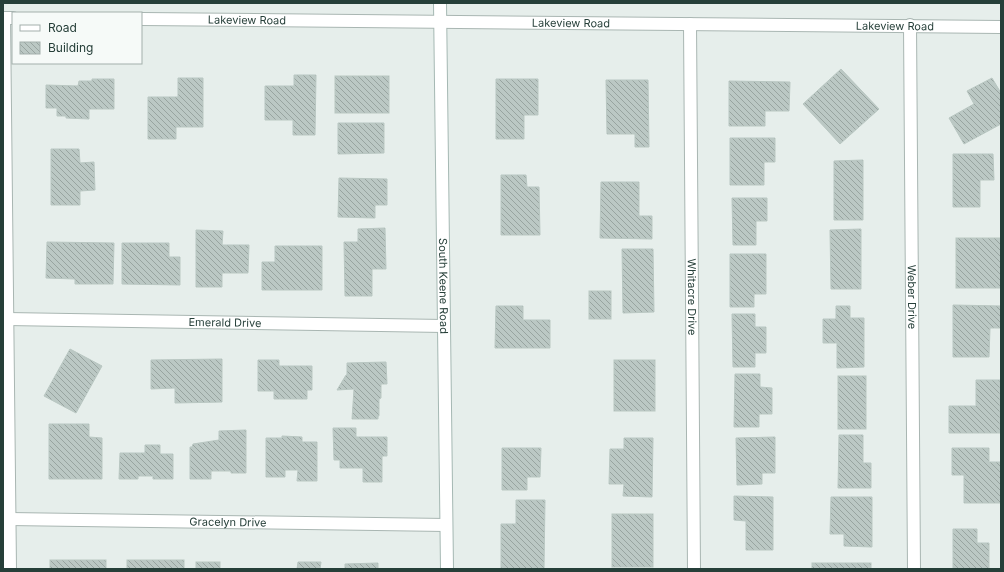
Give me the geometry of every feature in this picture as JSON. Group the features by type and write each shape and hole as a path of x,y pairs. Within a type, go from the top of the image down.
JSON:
{"street":[{"name":"South Keene Road","path":"440,3 447,569"},
{"path":"7,18 5,245 10,569"},
{"name":"Lakeview Road","path":"142,19 1001,27"},
{"name":"Whitacre Drive","path":"690,24 694,569"},
{"name":"Weber Drive","path":"910,25 914,569"},
{"name":"Emerald Drive","path":"7,319 444,326"},
{"name":"Gracelyn Drive","path":"9,519 446,525"}],"building":[{"path":"841,69 879,109 840,144 803,104"},
{"path":"294,75 316,75 315,135 293,135 293,120 265,120 265,86 294,86"},
{"path":"335,76 389,76 389,113 335,113"},
{"path":"178,78 203,78 203,127 176,127 176,139 148,139 148,97 178,97"},
{"path":"992,78 1001,93 1001,124 964,144 949,118 974,104 967,91"},
{"path":"92,79 114,79 114,109 89,109 89,119 57,116 57,108 46,108 46,85 78,86 79,81 92,81"},
{"path":"496,79 538,79 538,115 524,115 524,139 496,139"},
{"path":"606,80 648,80 649,147 635,147 635,134 607,134"},
{"path":"729,81 790,82 789,111 765,111 765,126 729,126"},
{"path":"338,123 384,123 384,153 338,154"},
{"path":"730,138 775,138 775,162 764,162 764,185 730,185"},
{"path":"51,149 79,149 80,163 94,162 95,190 80,191 80,205 51,205"},
{"path":"953,154 993,154 994,180 980,180 980,207 953,207"},
{"path":"863,160 863,220 834,220 834,161"},
{"path":"501,175 526,175 527,187 539,187 540,235 501,235"},
{"path":"339,178 387,179 387,205 375,205 375,218 338,217"},
{"path":"601,182 639,182 639,216 652,216 652,239 600,238"},
{"path":"732,198 767,198 767,221 756,221 756,245 733,245"},
{"path":"385,228 386,269 372,269 372,296 345,296 344,242 358,242 358,229"},
{"path":"861,229 861,289 831,289 830,230"},
{"path":"196,230 223,231 222,245 249,245 248,273 222,273 222,287 196,287"},
{"path":"956,238 1001,238 1001,288 956,288"},
{"path":"47,242 114,243 113,284 75,284 75,279 46,278"},
{"path":"122,243 169,243 169,257 180,257 180,285 122,284"},
{"path":"275,246 322,246 322,290 262,290 262,262 275,262"},
{"path":"622,249 653,249 654,312 623,313"},
{"path":"730,254 766,254 766,294 754,294 754,307 730,307"},
{"path":"589,291 611,291 611,319 589,319"},
{"path":"953,305 1001,306 1001,328 990,328 989,357 953,357"},
{"path":"496,306 523,306 523,320 550,320 550,348 495,348"},
{"path":"836,306 850,306 850,318 864,318 864,367 837,368 837,343 823,343 823,319 836,319"},
{"path":"732,314 755,314 755,327 766,327 766,353 755,353 755,367 733,367"},
{"path":"70,349 102,366 76,413 44,396"},
{"path":"222,359 222,402 175,403 175,388 151,389 151,360"},
{"path":"258,360 279,360 279,366 312,366 312,390 307,390 307,399 274,399 274,391 258,391"},
{"path":"614,360 655,360 655,411 614,411"},
{"path":"386,362 387,384 381,384 378,419 352,419 354,389 337,390 347,375 347,363"},
{"path":"735,374 760,374 760,387 772,388 772,414 759,414 759,427 734,427"},
{"path":"838,376 866,376 866,429 838,429"},
{"path":"976,380 1000,380 1000,433 949,433 949,406 976,406"},
{"path":"49,424 89,424 89,437 102,438 102,479 49,479"},
{"path":"333,428 356,428 356,437 387,437 387,456 382,456 382,482 363,482 363,468 340,468 340,460 334,460"},
{"path":"246,430 246,473 211,471 211,479 190,479 190,447 192,447 193,444 219,440 219,431"},
{"path":"839,435 863,435 863,463 871,463 871,488 838,488"},
{"path":"282,436 302,437 302,442 317,442 317,481 297,481 298,470 285,470 285,477 266,477 266,438 282,438"},
{"path":"775,437 775,473 762,473 762,484 737,485 736,438"},
{"path":"624,438 653,438 652,497 623,496 624,484 609,484 610,449 624,449"},
{"path":"145,445 160,445 160,454 173,454 173,479 153,479 153,476 138,476 138,479 119,479 120,453 145,453"},
{"path":"502,448 541,448 540,477 527,477 527,490 502,490"},
{"path":"952,448 989,448 989,462 1001,462 1001,503 964,503 964,475 952,475"},
{"path":"734,496 773,497 773,550 746,550 746,521 734,520"},
{"path":"831,497 872,497 872,547 844,546 844,534 830,534"},
{"path":"516,500 545,500 544,569 501,569 501,524 516,524"},
{"path":"612,514 653,514 653,567 612,567"},
{"path":"953,529 977,529 977,543 989,543 989,569 953,569"},
{"path":"50,560 106,560 106,569 50,569"},
{"path":"127,560 184,560 184,569 127,569"},
{"path":"196,562 220,562 220,569 196,569"},
{"path":"298,562 321,562 320,569 297,569"},
{"path":"378,563 378,569 345,569 345,564"},
{"path":"812,563 871,563 871,569 812,569"}]}
